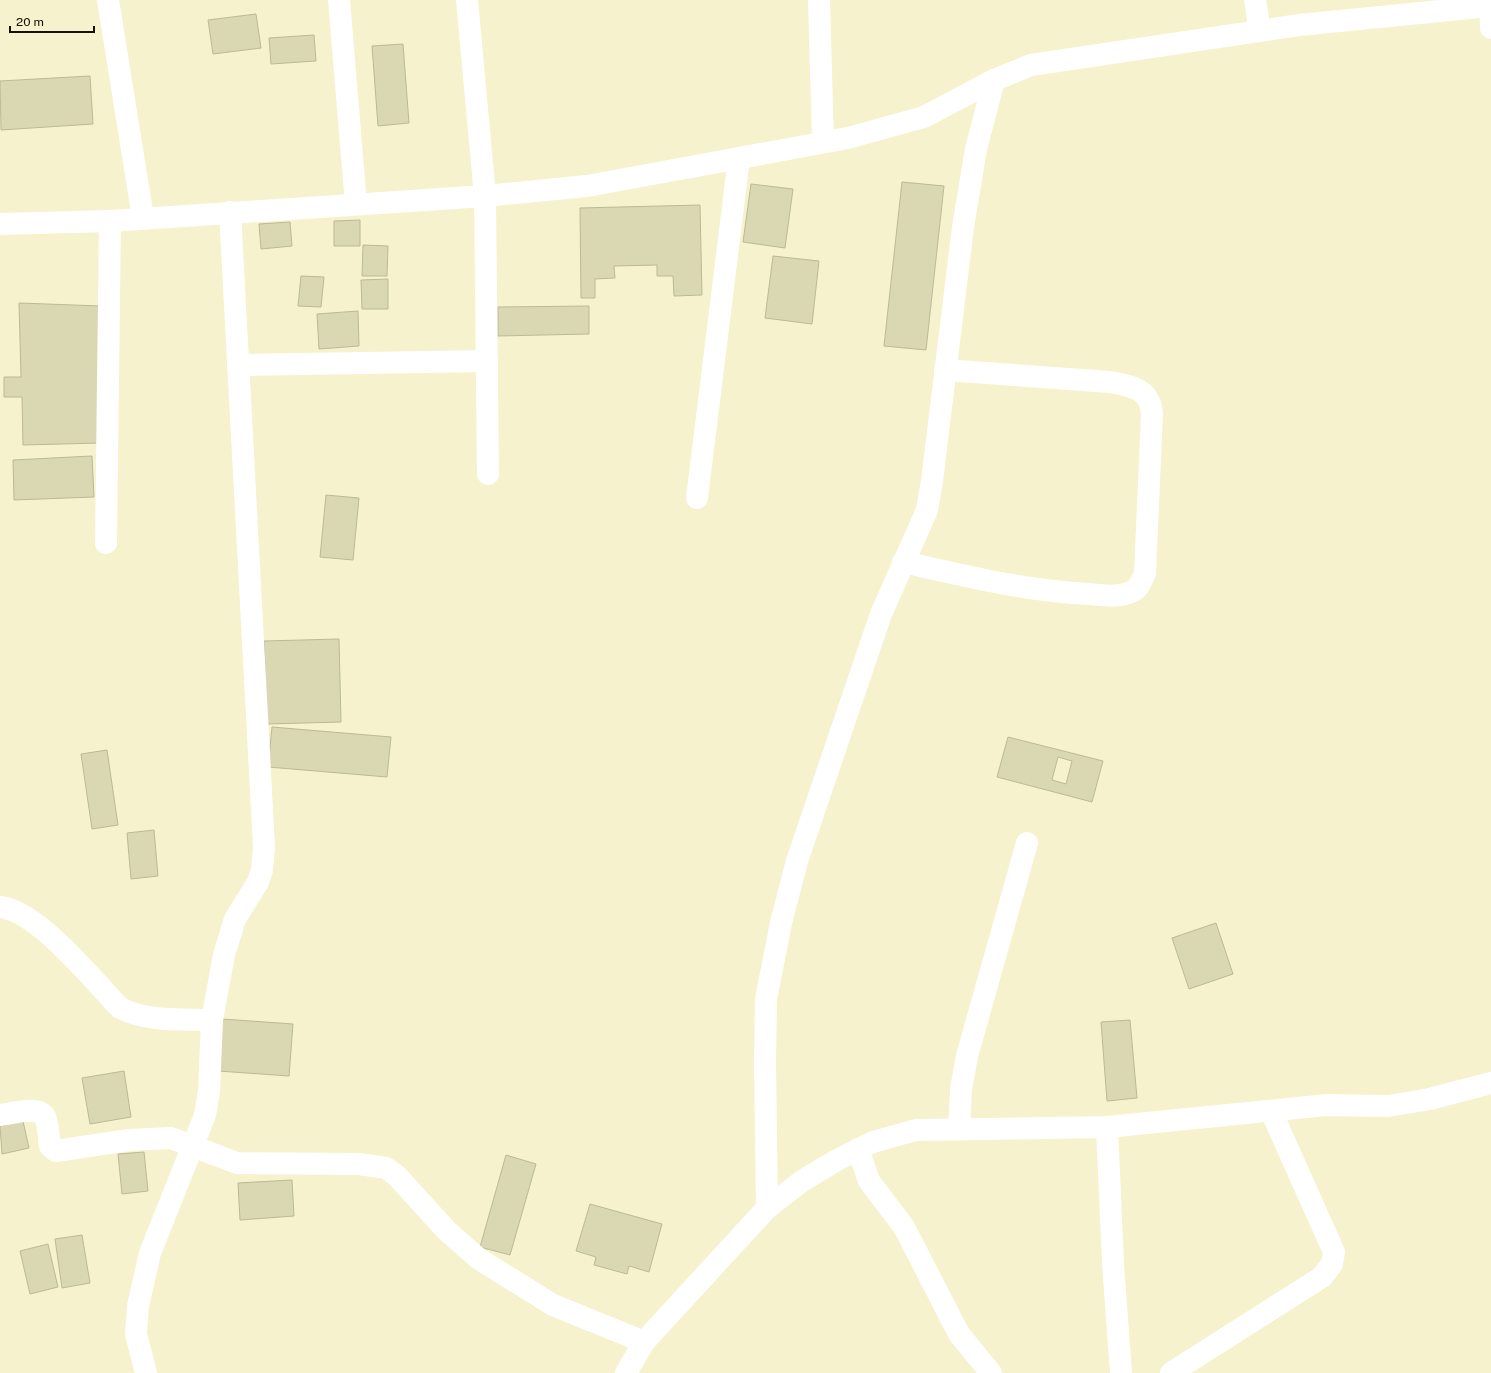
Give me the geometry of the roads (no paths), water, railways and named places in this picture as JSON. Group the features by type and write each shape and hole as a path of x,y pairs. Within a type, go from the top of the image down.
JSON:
{"street":[{"path":"108,0 143,218"},
{"path":"339,0 356,204"},
{"path":"467,0 485,196 488,474"},
{"path":"819,0 823,142"},
{"path":"1255,0 1260,31"},
{"path":"0,224 110,221 485,196 587,186 848,138 889,128 924,117 994,80 1031,65 1299,25 1490,6 1491,28"},
{"path":"767,1208 765,1062 766,999 781,923 797,861 881,614 927,510 932,481 963,227 976,149 994,80"},
{"path":"697,498 739,158"},
{"path":"146,1373 136,1334 138,1306 150,1253 205,1115 208,1091 212,1020 229,934 234,919 258,882 262,870 264,847 230,212"},
{"path":"106,543 110,221"},
{"path":"238,365 487,361"},
{"path":"903,562 1004,585 1069,593 1119,596 1133,592 1140,585 1144,573 1152,414 1151,403 1145,394 1133,387 1110,382 945,370"},
{"path":"959,1129 961,1089 967,1056 1027,842"},
{"path":"0,907 20,912 41,928 120,1008 133,1014 147,1017 212,1020"},
{"path":"626,1373 644,1342 767,1208 802,1181 873,1142 916,1130 1107,1127 1327,1105 1388,1106 1430,1099 1491,1083"},
{"path":"0,1115 34,1110 42,1113 46,1118 50,1146 56,1151 129,1140 171,1138 237,1163 359,1164 386,1168 397,1176 447,1231 479,1259 553,1305 644,1342"},
{"path":"1171,1373 1322,1277 1332,1264 1334,1252 1271,1111"},
{"path":"1107,1127 1113,1264 1121,1373"},
{"path":"858,1149 869,1181 904,1227 959,1334 991,1373"}]}
